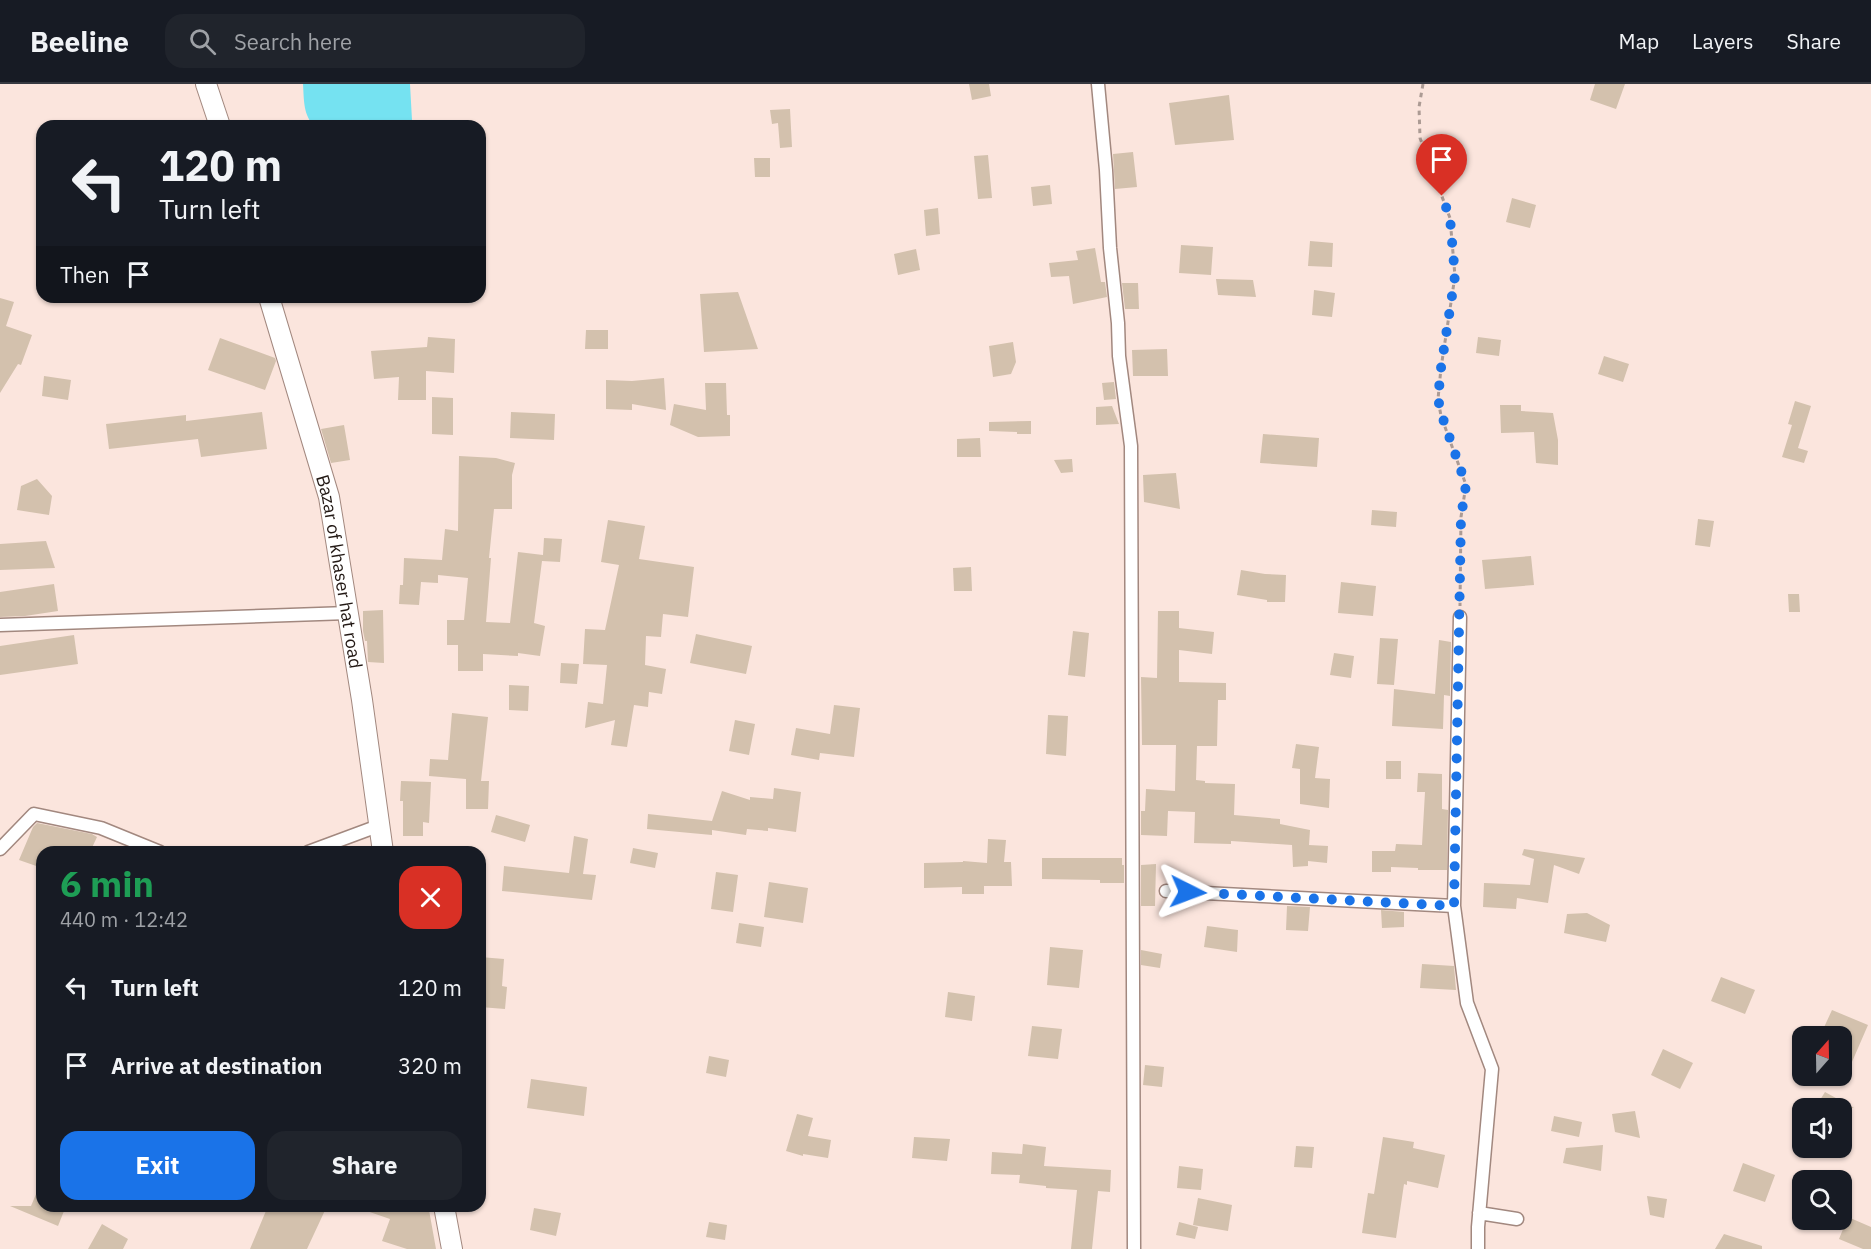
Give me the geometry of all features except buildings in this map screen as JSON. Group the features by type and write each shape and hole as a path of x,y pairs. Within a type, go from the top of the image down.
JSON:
{"main road":[{"path":"206,84 218,120"},
{"name":"Bazar of khaser hat road","path":"271,303 329,496 362,700 382,846"},
{"path":"445,1212 452,1249"}],"street":[{"path":"1098,84 1119,356 1131,446 1134,1249"},
{"path":"0,625 348,613"},
{"path":"1460,617 1454,906 1467,1003 1492,1069 1478,1249"},
{"path":"0,849 34,814 101,828 145,846"},
{"path":"324,846 378,826"},
{"path":"1166,891 1454,906"},
{"path":"1479,1213 1518,1219"}],"path":[{"path":"1423,84 1419,107 1420,138 1450,218 1455,276 1438,399 1466,485 1461,517 1460,617"}],"water":[{"path":"303,84 410,84 412,120 310,120 304,101"}],"route":[{"path":"1188,892 1454,906 1461,517 1466,485 1438,399 1455,276 1450,218 1442,196"}]}
